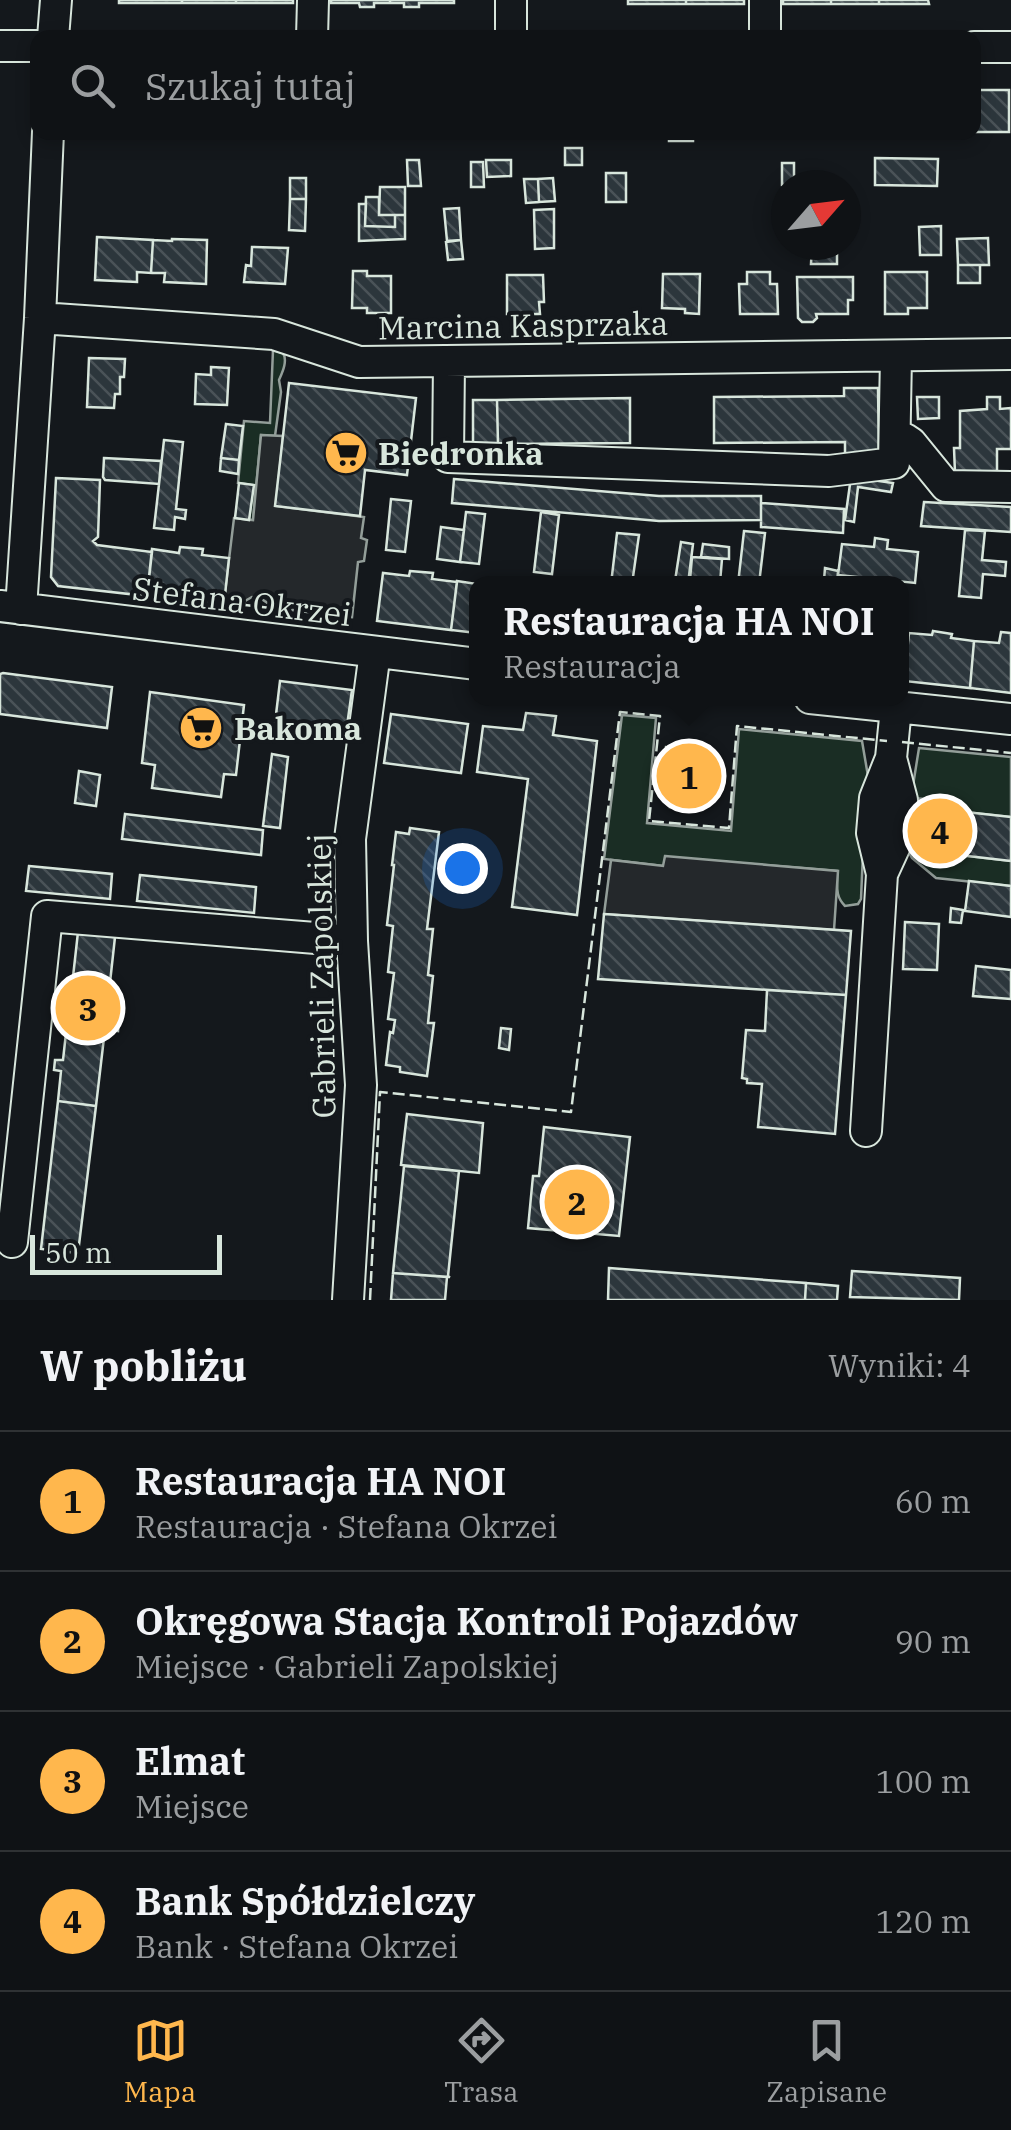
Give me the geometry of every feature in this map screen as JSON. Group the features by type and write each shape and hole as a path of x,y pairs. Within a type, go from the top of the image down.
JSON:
{"street":[{"path":"54,30 56,0"},
{"path":"312,0 312,30"},
{"path":"511,0 511,30"},
{"path":"765,0 765,30"},
{"path":"0,46 30,46"},
{"path":"981,47 1011,47"},
{"path":"11,607 40,318 48,140"},
{"name":"Marcina Kasprzaka","path":"40,318 274,334 359,362 1011,354"},
{"path":"449,362 448,457 829,471 894,463 896,356"},
{"path":"895,438 911,443 946,486 1011,486"},
{"name":"Stefana Okrzei","path":"11,607 469,663"},
{"name":"Gabrieli Zapolskiej","path":"348,1300 361,1084 350,839 375,652"},
{"path":"879,706 1011,719"},
{"path":"866,1131 882,874 872,833 875,798 891,758 896,708"},
{"path":"12,1242 47,916 352,940"}],"green space":[{"path":"273,350 283,353 285,363 279,380 275,436 261,435 253,521 249,520 253,485 238,483 244,421 270,423"},
{"path":"622,715 656,718 647,823 731,831 739,729 862,741 869,782 858,904 845,906 839,898 837,871 666,857 664,866 604,859"},
{"path":"919,748 1011,757 1011,817 955,811 956,801 911,798"},
{"path":"907,849 1011,861 1011,886 936,878"}],"shaded area":[{"path":"261,435 283,436 276,506 364,517 361,538 367,540 364,561 358,562 352,617 275,608 252,597 245,601 243,611 223,609 234,518 253,520"},
{"path":"665,856 838,871 834,930 604,914 611,860 663,866"}],"building":[{"path":"182,0 182,3 119,3"},
{"path":"236,0 236,3 182,3"},
{"path":"293,0 293,3 236,3"},
{"path":"331,0 390,3 360,7 359,3"},
{"path":"390,0 454,3 404,7 404,3"},
{"path":"628,0 686,0 686,4 628,4"},
{"path":"686,0 744,0 744,4 686,4"},
{"path":"783,0 831,0 831,4 783,4"},
{"path":"831,0 879,0 879,4 831,4"},
{"path":"879,0 928,0 929,4 879,4"},
{"path":"981,90 1009,90 1009,132 981,132"},
{"path":"565,148 582,148 582,165 565,165"},
{"path":"875,158 938,159 937,186 875,185"},
{"path":"407,160 419,160 421,186 408,186"},
{"path":"486,160 511,160 511,176 487,177"},
{"path":"471,162 483,162 484,187 471,187"},
{"path":"782,163 794,163 794,170 782,170"},
{"path":"606,173 626,173 626,202 606,202"},
{"path":"290,178 306,178 306,199 290,199"},
{"path":"553,178 555,201 539,202 538,179"},
{"path":"524,179 538,179 539,202 526,203"},
{"path":"380,187 405,187 405,215 379,215"},
{"path":"366,197 379,197 379,215 395,215 395,227 365,226"},
{"path":"290,199 306,199 305,231 289,230"},
{"path":"359,204 366,204 365,226 395,227 395,215 405,215 405,239 359,241"},
{"path":"459,208 461,240 447,241 444,209"},
{"path":"554,209 554,248 535,249 534,210"},
{"path":"941,226 941,255 920,255 919,227"},
{"path":"97,237 153,240 151,273 137,272 137,282 95,280"},
{"path":"988,238 989,265 958,265 957,239"},
{"path":"153,240 207,240 206,284 164,282 165,273 151,273"},
{"path":"461,240 463,259 448,260 446,242"},
{"path":"252,247 288,248 285,284 244,282 246,265 251,266"},
{"path":"811,260 837,260 837,264 811,264"},
{"path":"958,265 980,265 980,283 958,283"},
{"path":"353,271 367,271 367,276 391,276 391,313 367,313 367,308 352,308"},
{"path":"747,272 770,272 770,284 777,284 778,314 740,314 739,284 747,284"},
{"path":"885,272 927,272 927,308 908,308 908,314 885,314"},
{"path":"663,274 700,274 699,314 662,308"},
{"path":"507,275 543,275 544,302 539,302 540,314 507,314"},
{"path":"797,277 853,277 853,300 848,300 848,314 816,314 813,322 802,322 798,318"},
{"path":"89,358 125,359 114,408 87,407"},
{"path":"211,367 229,368 227,405 195,404 196,374 211,375"},
{"name":"Biedronka","path":"289,383 416,398 407,475 365,470 360,516 275,506"},
{"path":"844,388 878,388 879,457 845,458 845,442 714,443 714,397 844,396"},
{"path":"917,397 939,397 939,418 918,419"},
{"path":"987,397 1000,397 1000,409 1011,408 1011,449 997,449 997,472 955,473 954,448 960,448 960,411 987,409"},
{"path":"630,398 630,443 498,444 497,400"},
{"path":"473,400 497,400 498,444 473,444"},
{"path":"226,424 243,426 239,460 221,458"},
{"path":"164,440 183,442 176,509 186,510 185,519 175,517 174,530 154,528"},
{"path":"104,458 161,461 159,484 105,480"},
{"path":"221,458 239,460 238,474 220,471"},
{"path":"851,477 893,483 891,492 858,487 854,522 845,520"},
{"path":"56,478 100,480 98,537 93,541 97,545 152,552 147,596 58,586 51,577"},
{"path":"454,479 659,496 761,496 761,520 659,521 452,503"},
{"path":"239,483 254,485 249,520 235,518"},
{"path":"391,499 411,501 405,552 386,550"},
{"path":"924,502 1011,507 1011,532 921,526"},
{"path":"761,503 844,509 843,533 761,527"},
{"path":"466,512 485,514 479,564 460,562"},
{"path":"541,512 559,515 552,574 534,572"},
{"path":"441,527 464,530 460,562 437,559"},
{"path":"965,530 985,531 982,560 1006,562 1005,576 983,574 981,598 959,596"},
{"path":"744,531 765,533 760,576 739,576"},
{"path":"617,533 639,535 633,576 612,576"},
{"path":"875,538 888,540 887,549 918,552 915,583 909,582 909,576 838,575 842,544 874,547"},
{"path":"681,542 693,544 689,576 676,576"},
{"path":"703,544 729,547 729,559 701,557"},
{"path":"180,547 203,549 202,555 229,558 224,604 147,596 152,549 179,553"},
{"path":"692,557 722,559 721,576 690,576"},
{"path":"825,568 838,571 838,576 824,576"},
{"path":"410,571 433,573 432,579 457,582 451,630 377,621 383,573 409,576"},
{"path":"457,581 469,583 469,632 451,630"},
{"path":"933,631 974,641 970,688 909,682 909,633 932,635"},
{"path":"1001,632 1011,633 1011,693 970,688 974,641 999,643"},
{"path":"3,673 112,687 107,728 0,714"},
{"path":"280,681 352,690 346,733 275,723"},
{"path":"150,692 244,705 236,775 224,774 221,797 152,788 155,765 142,763"},
{"path":"526,713 556,716 553,735 597,741 577,915 512,907 528,779 477,772 483,726 523,730"},
{"path":"391,714 468,724 461,773 384,763"},
{"path":"689,744 709,746 703,809 670,807 671,794 662,785 666,747 689,749"},
{"path":"272,754 288,757 280,828 263,826"},
{"path":"79,771 100,775 96,806 75,803"},
{"path":"911,806 1011,817 1011,861 907,849"},
{"path":"125,814 263,830 261,855 122,839"},
{"path":"410,828 439,832 427,929 433,929 428,1023 434,1023 427,1076 400,1072 400,1067 386,1065 395,1020 388,1019 394,973 388,972 393,926 387,925 392,865 396,832 409,834"},
{"path":"29,866 112,874 110,899 26,891"},
{"path":"140,875 256,887 254,913 137,901"},
{"path":"969,881 1011,886 1011,917 965,911"},
{"path":"951,908 963,910 961,923 950,922"},
{"path":"604,914 851,931 846,995 598,979"},
{"path":"905,922 939,924 937,970 903,969"},
{"path":"79,923 116,928 106,1019 119,1020 118,1031 105,1029 96,1106 58,1101 61,1071 54,1070 55,1060 63,1060 70,997 62,996 63,986 72,986"},
{"path":"976,966 1011,970 1011,999 973,996"},
{"path":"767,990 846,995 835,1134 758,1127 762,1084 747,1083 742,1078 746,1030 765,1031"},
{"path":"501,1028 511,1029 509,1050 499,1048"},
{"path":"58,1101 96,1106 78,1253 41,1249"},
{"path":"407,1114 483,1123 479,1173 401,1165"},
{"path":"544,1127 630,1137 619,1236 528,1228 533,1176 539,1176"},
{"path":"404,1166 459,1171 450,1277 393,1273"},
{"path":"609,1268 806,1283 805,1300 608,1300"},
{"path":"852,1271 960,1278 959,1300 850,1297"},
{"path":"393,1273 447,1277 445,1300 391,1300"},
{"path":"806,1283 838,1286 837,1300 805,1300"}],"fence":[{"path":"245,605 352,617"},
{"path":"370,1300 380,1092 571,1112 620,712 660,716 649,821 729,828 737,726 887,741"},
{"path":"902,742 1011,753"}],"place":[{"name":"Biedronka","path":"346,453"},
{"name":"Bakoma","path":"201,728"},
{"name":"Restauracja HA NOI","path":"689,776"},
{"name":"Bank Spółdzielczy","path":"940,831"},
{"name":"Elmat","path":"88,1008"},
{"name":"Okręgowa Stacja Kontroli Pojazdów","path":"577,1202"}]}
